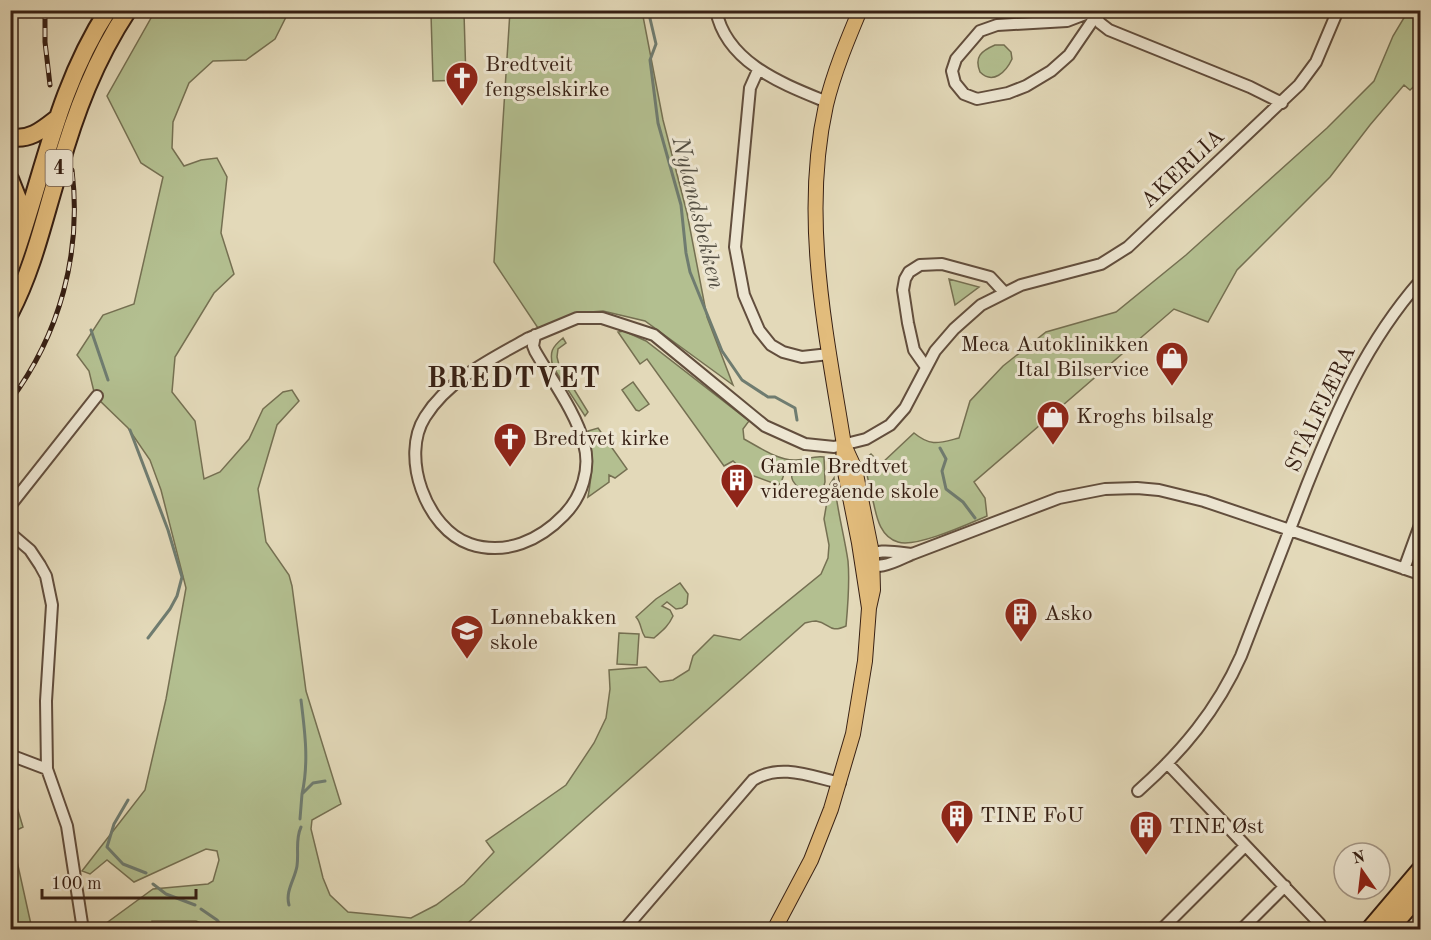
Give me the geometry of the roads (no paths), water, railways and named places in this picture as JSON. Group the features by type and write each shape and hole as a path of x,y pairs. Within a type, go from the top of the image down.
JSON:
{"highway":[{"name":"4","path":"10,269 56,118 82,55 108,10"},
{"name":"4","path":"10,313 33,262 79,105 107,44 128,10"},
{"path":"10,137 18,138 38,133 56,118"},
{"path":"10,179 20,209 23,232"},
{"path":"1369,930 1420,870"},
{"path":"1389,930 1420,894"}],"main road":[{"path":"774,930 811,860 840,783 858,709 873,590 855,469 844,445 829,354 817,262 815,217 818,150 827,102 838,65 860,10"}],"street":[{"path":"716,10 725,33 736,51 758,70 827,102"},
{"name":"AKERLIA","path":"535,335 577,318 602,318 654,335 765,426 805,444 826,448 875,435 890,425 904,408 944,339 981,305 1004,292 1091,267 1120,254 1299,85 1316,62 1338,10"},
{"path":"1094,13 1103,26 1115,33 1250,87 1282,103"},
{"path":"1094,13 1069,55 1051,71 1033,82 1008,93 981,99 970,97 957,87 952,71 956,59 980,31 997,25 1067,21 1094,13"},
{"path":"758,70 750,88 735,247 742,287 759,330 771,345 783,352 802,357 829,354"},
{"path":"926,367 912,343 904,294 905,279 912,269 920,264 933,263 978,272 995,280 1004,292"},
{"name":"STÅLFJÆRA","path":"1138,791 1195,733 1232,678 1289,530 1353,378 1383,329 1420,281"},
{"path":"535,335 533,346 535,351 582,436 586,454 586,473 571,508 545,533 530,541 503,548 469,544 449,531 433,512 424,495 415,464 415,442 423,419 438,398 462,378 535,335"},
{"path":"10,506 97,396"},
{"path":"869,560 890,564 1059,498 1080,492 1121,488 1159,490 1186,496 1420,574"},
{"path":"1404,569 1420,525"},
{"path":"10,533 30,550 40,565 46,576 52,606 46,701 47,769 67,826 83,930"},
{"path":"10,755 47,769"},
{"path":"1167,763 1320,924 1314,930"},
{"path":"624,930 753,780 763,774 778,771 793,772 840,783"},
{"path":"1161,929 1245,846"},
{"path":"1241,930 1285,886"}],"waterway":[{"name":"Nylandsbekken","path":"648,10 656,44 650,60 658,123 681,205 690,272 722,351 742,380 768,397 775,397 795,408 797,420"},
{"path":"91,330 108,380"},
{"path":"130,430 168,530 182,577 177,596 170,609 148,638"},
{"name":"Nylandsbekken","path":"940,448 946,459 942,471 946,489 963,502 975,518"},
{"path":"301,700 306,759 302,794"},
{"path":"300,819 302,794 313,783 325,781"},
{"path":"128,800 114,824 107,847 123,864 146,873"},
{"path":"289,905 288,895 297,866 301,827"},
{"path":"153,884 166,894 195,905"},
{"path":"201,909 217,920 225,930"}],"railway":[{"path":"45,10 45,42 50,85"},
{"path":"10,401 42,348 64,292 74,232 72,170"}],"place":[{"name":"Bredtveit fengselskirke","path":"462,107"},
{"name":"Meca Autoklinikken Ital Bilservice","path":"1172,387"},
{"name":"Kroghs bilsalg","path":"1053,446"},
{"name":"Bredtvet kirke","path":"510,468"},
{"name":"Gamle Bredtvet videregående skole","path":"737,509"},
{"name":"Asko","path":"1021,643"},
{"name":"Lønnebakken skole","path":"467,660"},
{"name":"TINE FoU","path":"957,845"},
{"name":"TINE Øst","path":"1146,856"}],"district":[{"name":"BREDTVET","path":"514,380"}]}
